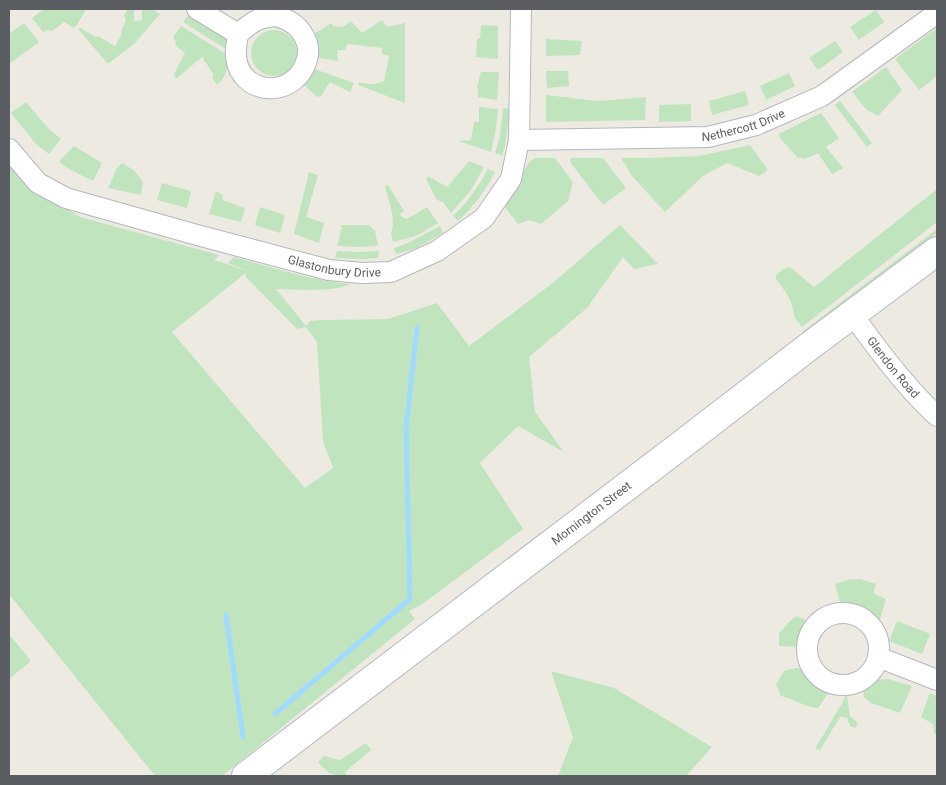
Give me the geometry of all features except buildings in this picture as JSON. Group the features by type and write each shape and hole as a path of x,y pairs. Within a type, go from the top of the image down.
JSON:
{"main road":[{"name":"Mornington Street","path":"246,776 937,251"}],"street":[{"path":"197,9 238,34"},
{"name":"Glastonbury Drive","path":"9,149 38,183 66,198 320,268 362,273 391,272 438,251 484,218 512,179 519,140 521,9"},
{"name":"Nethercott Drive","path":"519,140 708,138 756,125 822,96 937,13"},
{"name":"Glendon Road","path":"853,315 888,361 937,416"},
{"path":"878,657 937,680"}],"green space":[{"path":"44,9 86,9 77,25 73,28 64,22 52,31 43,32 32,18"},
{"path":"128,9 134,9 134,21 142,20 142,9 152,9 160,14 135,43 108,64 78,29 80,28 96,37 98,36 115,46 122,34 126,19 124,15"},
{"path":"876,10 884,22 859,40 850,27"},
{"path":"187,16 225,38 228,42 229,51 183,22"},
{"path":"382,20 387,27 405,23 405,103 358,85 359,83 375,84 384,81 389,56 382,54 382,48 347,44 345,50 337,50 338,61 314,57 311,36 331,23 333,26 343,27 351,21 362,33"},
{"path":"24,23 39,42 9,64 9,34"},
{"path":"181,26 226,54 226,71 217,85 212,78 214,75 202,57 176,79 174,74 185,53 175,45 176,42 173,37"},
{"path":"481,26 498,26 498,59 476,57 477,39 480,38"},
{"path":"937,28 937,76 919,90 895,59"},
{"path":"269,30 279,30 293,40 297,53 293,66 287,72 279,76 269,76 255,66 251,58 251,48 261,34"},
{"path":"546,39 582,41 580,55 546,56"},
{"path":"835,41 843,52 818,70 809,58"},
{"path":"886,67 902,90 878,116 866,109 852,92"},
{"path":"312,68 354,83 350,92 330,82 321,96 317,97 302,83"},
{"path":"546,71 568,71 569,86 547,88"},
{"path":"481,72 499,72 497,100 478,97 477,87"},
{"path":"789,73 795,86 766,100 760,86"},
{"path":"745,91 749,105 712,115 709,101"},
{"path":"546,95 598,101 646,97 645,120 546,122"},
{"path":"840,101 872,143 867,147 835,105"},
{"path":"26,102 49,129 61,139 49,154 36,144 11,113"},
{"path":"691,104 691,121 659,122 659,105"},
{"path":"479,107 498,109 491,152 458,141 471,140 474,122 479,122"},
{"path":"503,108 510,109 502,156 495,153 500,136"},
{"path":"821,113 839,138 826,147 843,168 832,174 818,153 805,159 797,157 780,138 779,134"},
{"path":"750,145 768,170 759,176 727,163 703,176 665,212 632,176 621,158 699,156"},
{"path":"74,146 102,163 93,181 59,162"},
{"path":"535,158 555,158 573,182 568,201 541,224 529,220 518,224 504,206 529,162"},
{"path":"571,158 603,158 626,188 603,205 570,162"},
{"path":"469,161 484,167 471,190 451,213 443,202 437,200 426,179 428,176 447,187"},
{"path":"122,163 135,171 143,182 141,195 108,188 117,168"},
{"path":"9,165 26,182 80,217 219,255 214,260 248,271 228,263 234,257 307,277 351,284 324,290 276,289 306,326 310,321 320,320 388,319 437,303 469,346 554,282 620,225 658,264 634,269 623,257 587,308 529,357 535,412 564,452 518,426 480,463 523,529 421,605 409,611 415,619 222,776 155,776 9,594","holes":["247,272 245,276 297,329 306,327 317,342 323,441 333,468 305,488 172,332"]},
{"path":"488,169 495,172 474,204 458,221 453,216 472,194"},
{"path":"309,172 318,175 306,217 324,223 319,243 294,234"},
{"path":"162,183 191,191 187,208 157,200"},
{"path":"388,185 404,211 400,214 402,217 407,219 427,207 438,223 416,236 393,242 391,233 393,217 385,186"},
{"path":"937,189 937,222 802,327 795,318 791,302 776,279 776,275 783,269 790,267 814,287"},
{"path":"216,191 223,195 222,200 245,208 241,222 209,214"},
{"path":"260,207 285,215 280,233 255,225"},
{"path":"340,225 369,225 375,231 378,246 337,246 342,227"},
{"path":"440,226 443,233 417,248 396,254 394,248 408,243"},
{"path":"937,229 937,233 806,333 802,332"},
{"path":"337,251 379,251 378,258 363,259 335,258"},
{"path":"860,579 876,584 873,593 886,599 879,623 862,609 841,605 835,584 847,580"},
{"path":"797,616 812,623 806,632 802,647 779,646 779,633"},
{"path":"897,621 930,634 922,654 889,641"},
{"path":"9,634 31,661 9,679"},
{"path":"795,668 806,669 816,681 831,689 818,708 781,696 776,684 784,671"},
{"path":"551,671 614,688 712,747 686,776 558,776 573,737"},
{"path":"888,679 912,686 900,713 871,703 864,697 863,686 873,680"},
{"path":"848,691 850,716 858,723 855,728 850,726 847,718 840,717 820,750 815,749 844,700 846,692"},
{"path":"930,693 937,696 937,735 934,734 933,724 921,717"},
{"path":"366,743 371,750 345,772 347,776 330,773 318,762 324,756 340,760"}],"waterway":[{"path":"275,714 410,599 406,428 417,328"},
{"path":"226,615 243,737"}]}
